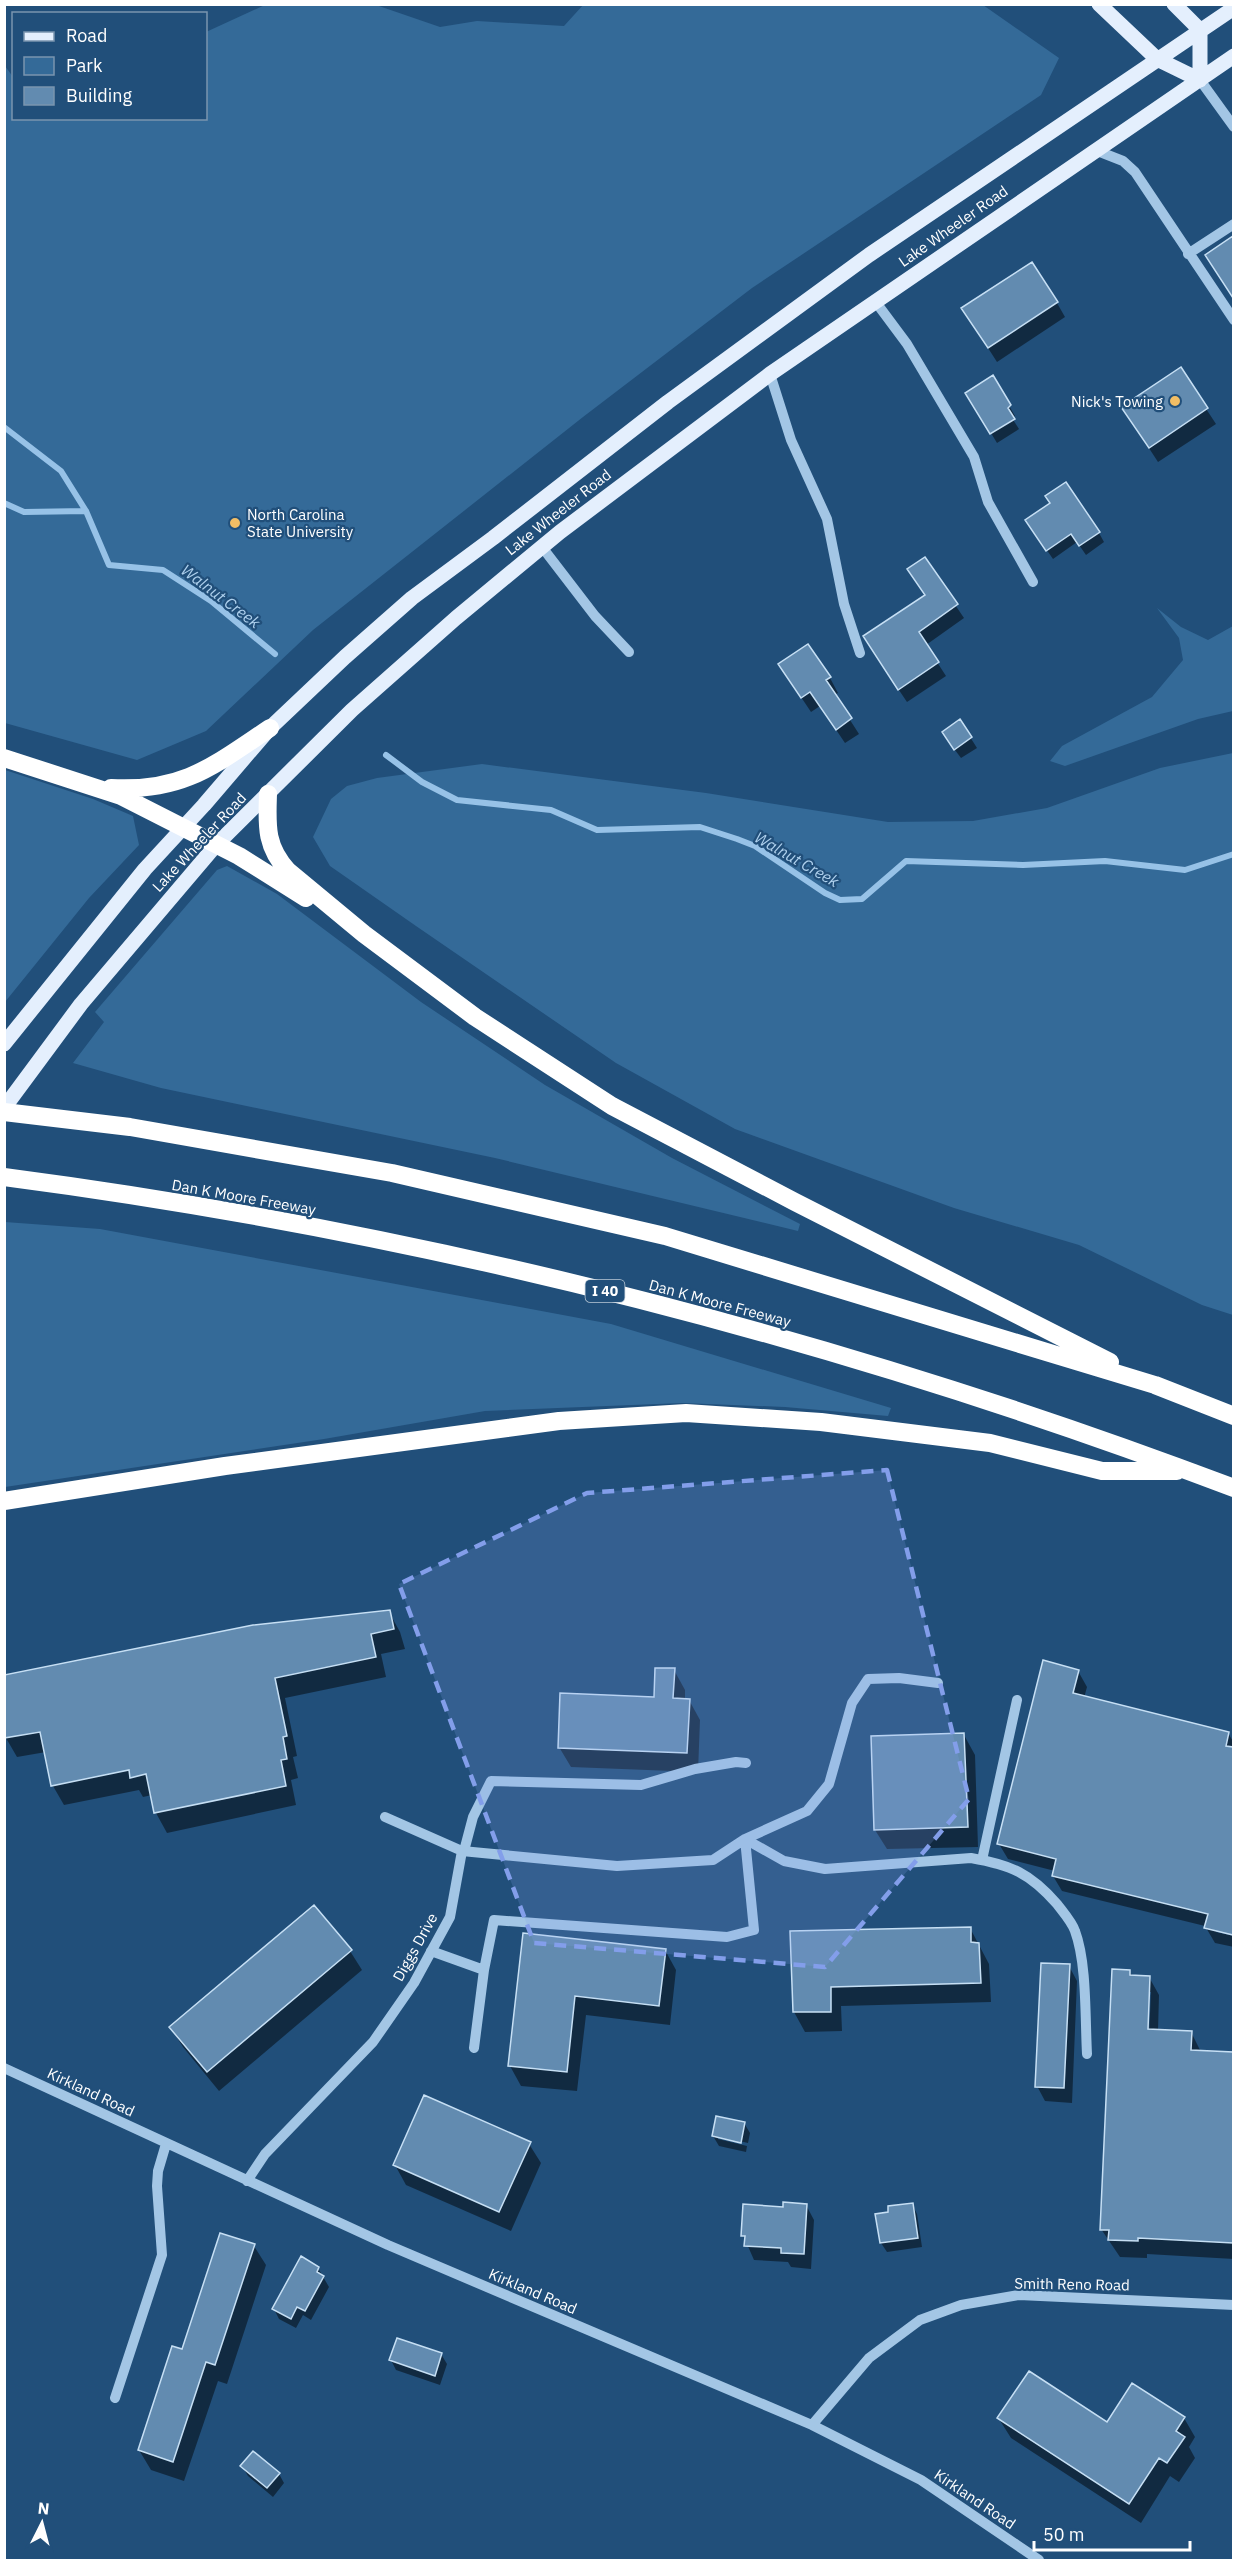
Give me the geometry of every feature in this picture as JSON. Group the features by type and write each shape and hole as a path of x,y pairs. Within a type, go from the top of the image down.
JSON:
{"highway":[{"path":"96,788 151,788 188,779 213,766 270,728"},
{"path":"4,758 121,796 238,856 364,934"},
{"path":"268,794 267,833 277,859 364,934 475,1017 612,1106 1155,1385"},
{"path":"4,1110 130,1127 392,1173 665,1236 1155,1385 1233,1416"},
{"name":"Dan K Moore Freeway","path":"4,1177 146,1197 304,1226 604,1291 746,1328 919,1379 1101,1439 1233,1488"},
{"path":"4,1501 225,1466 559,1421 686,1413 821,1422 990,1443 1102,1471 1188,1471"}],"main road":[{"path":"1099,4 1157,59 1200,80 1200,30 1174,4"},
{"name":"Lake Wheeler Road","path":"4,1044 145,869 270,728 412,598 494,538 668,402 869,255 1233,8"},
{"name":"Lake Wheeler Road","path":"4,1110 81,1004 216,845 352,710 542,547 770,374 1233,56"}],"street":[{"path":"1200,80 1233,127"},
{"path":"1095,150 1123,161 1135,172 1233,320"},
{"path":"1188,254 1233,224"},
{"path":"875,301 907,345 974,457 988,502 1033,582"},
{"path":"770,374 791,440 827,519 844,604 860,653"},
{"path":"542,547 595,616 629,652"},
{"path":"385,1817 463,1851 617,1866 713,1860 745,1839 807,1811 829,1784 852,1703 868,1679 899,1678 938,1683"},
{"path":"982,1860 1017,1700"},
{"name":"Diggs Drive","path":"247,2181 265,2154 373,2042 414,1983 450,1917 463,1851 473,1817 491,1781 641,1785 695,1769 736,1762 746,1763"},
{"path":"745,1839 784,1861 825,1869 971,1858 1023,1873 1040,1885 1075,1930 1082,1961 1087,2054"},
{"path":"474,2048 484,1970 494,1920 727,1937 754,1930 745,1839"},
{"path":"431,1952 484,1970"},
{"name":"Kirkland Road","path":"4,2068 388,2246 812,2425 921,2480 1039,2560"},
{"path":"116,2398 162,2255 157,2186 158,2171 166,2144"},
{"name":"Smith Reno Road","path":"812,2425 869,2358 920,2320 961,2305 1019,2295 1233,2305"}],"highlighted area":[{"path":"887,1470 969,1799 825,1967 534,1943 399,1584 587,1493"}],"green space":[{"name":"North Carolina State University","path":"584,4 983,5 1059,58 1041,95 752,288 583,417 313,630 206,731 137,760 5,723 5,66 12,76 12,120 207,120 207,32 265,5 376,5 440,27 477,21 564,26"},
{"path":"1157,608 1181,627 1208,640 1233,626 1233,711 1198,719 1065,766 1050,761 1062,746 1152,697 1183,660 1179,638"},
{"path":"1233,753 1233,1315 1202,1305 1079,1245 954,1208 735,1129 616,1063 416,926 330,866 313,837 331,799 347,786 377,778 482,764 706,793 888,822 973,821 1047,808 1160,768"},
{"path":"5,770 93,799 133,816 139,845 89,898 5,1002"},
{"path":"227,866 277,894 421,1002 545,1085 672,1158 800,1224 798,1231 495,1158 161,1088 73,1063 104,1022 95,1012 217,870"},
{"path":"5,1222 100,1229 611,1324 891,1408 888,1416 785,1407 682,1403 485,1411 324,1439 5,1487"}],"building":[{"path":"1233,236 1233,298 1205,255"},
{"path":"1032,262 1058,302 988,348 961,308"},
{"path":"1181,367 1208,408 1149,448 1121,407"},
{"path":"993,375 1011,405 1008,408 1015,419 990,434 965,393"},
{"path":"1066,482 1100,532 1079,546 1071,534 1046,551 1025,520 1050,503 1045,496"},
{"path":"925,557 958,604 919,632 939,662 898,690 863,636 925,595 907,569"},
{"path":"808,644 831,677 826,680 852,718 836,730 810,692 801,698 778,664"},
{"path":"960,719 972,737 954,750 942,732"},
{"path":"390,1610 394,1629 371,1634 376,1657 275,1678 287,1736 283,1737 287,1759 281,1760 286,1786 154,1813 146,1774 130,1778 129,1770 51,1786 40,1732 4,1738 4,1675 253,1625"},
{"path":"1043,1660 1079,1670 1073,1693 1229,1732 1226,1746 1233,1747 1233,1935 1204,1928 1208,1914 1052,1876 1056,1859 997,1844"},
{"path":"655,1668 675,1668 673,1698 690,1699 687,1753 558,1748 560,1693 654,1697"},
{"path":"964,1733 968,1827 874,1830 871,1736"},
{"path":"314,1905 352,1950 207,2072 169,2027"},
{"path":"971,1927 971,1942 979,1943 981,1983 831,1987 831,2012 793,2012 790,1931"},
{"path":"523,1933 666,1949 659,2006 575,1996 567,2072 508,2066"},
{"path":"1041,1963 1070,1964 1064,2088 1035,2087"},
{"path":"1112,1969 1130,1970 1130,1975 1150,1976 1148,2029 1192,2031 1191,2050 1233,2052 1233,2243 1138,2238 1138,2241 1108,2240 1109,2230 1100,2230"},
{"path":"424,2095 531,2142 499,2212 393,2165"},
{"path":"716,2116 745,2122 741,2143 712,2136"},
{"path":"783,2202 807,2204 804,2254 781,2253 781,2248 744,2246 745,2236 741,2236 743,2204 783,2207"},
{"path":"913,2203 918,2238 880,2243 875,2214 888,2212 888,2206"},
{"path":"220,2233 255,2244 215,2365 206,2362 173,2462 138,2450 172,2346 182,2349"},
{"path":"301,2256 319,2267 317,2272 324,2276 305,2311 297,2307 291,2319 272,2309"},
{"path":"397,2338 442,2353 435,2376 389,2360"},
{"path":"1029,2371 1107,2422 1132,2383 1185,2417 1176,2431 1185,2437 1167,2463 1159,2458 1129,2504 997,2418"},
{"path":"253,2451 280,2473 267,2488 240,2466"}],"waterway":[{"name":"Walnut Creek","path":"4,427 61,471 86,511 109,565 163,570 211,601 275,654"},
{"path":"4,503 24,512 86,511"},
{"name":"Walnut Creek","path":"386,755 422,782 457,800 551,810 597,830 700,827 755,846 825,893 840,900 862,899 906,861 1023,865 1105,861 1185,870 1234,854"}],"place":[{"name":"Nick's Towing","path":"1175,401"},
{"name":"North Carolina State University","path":"235,523"}]}
